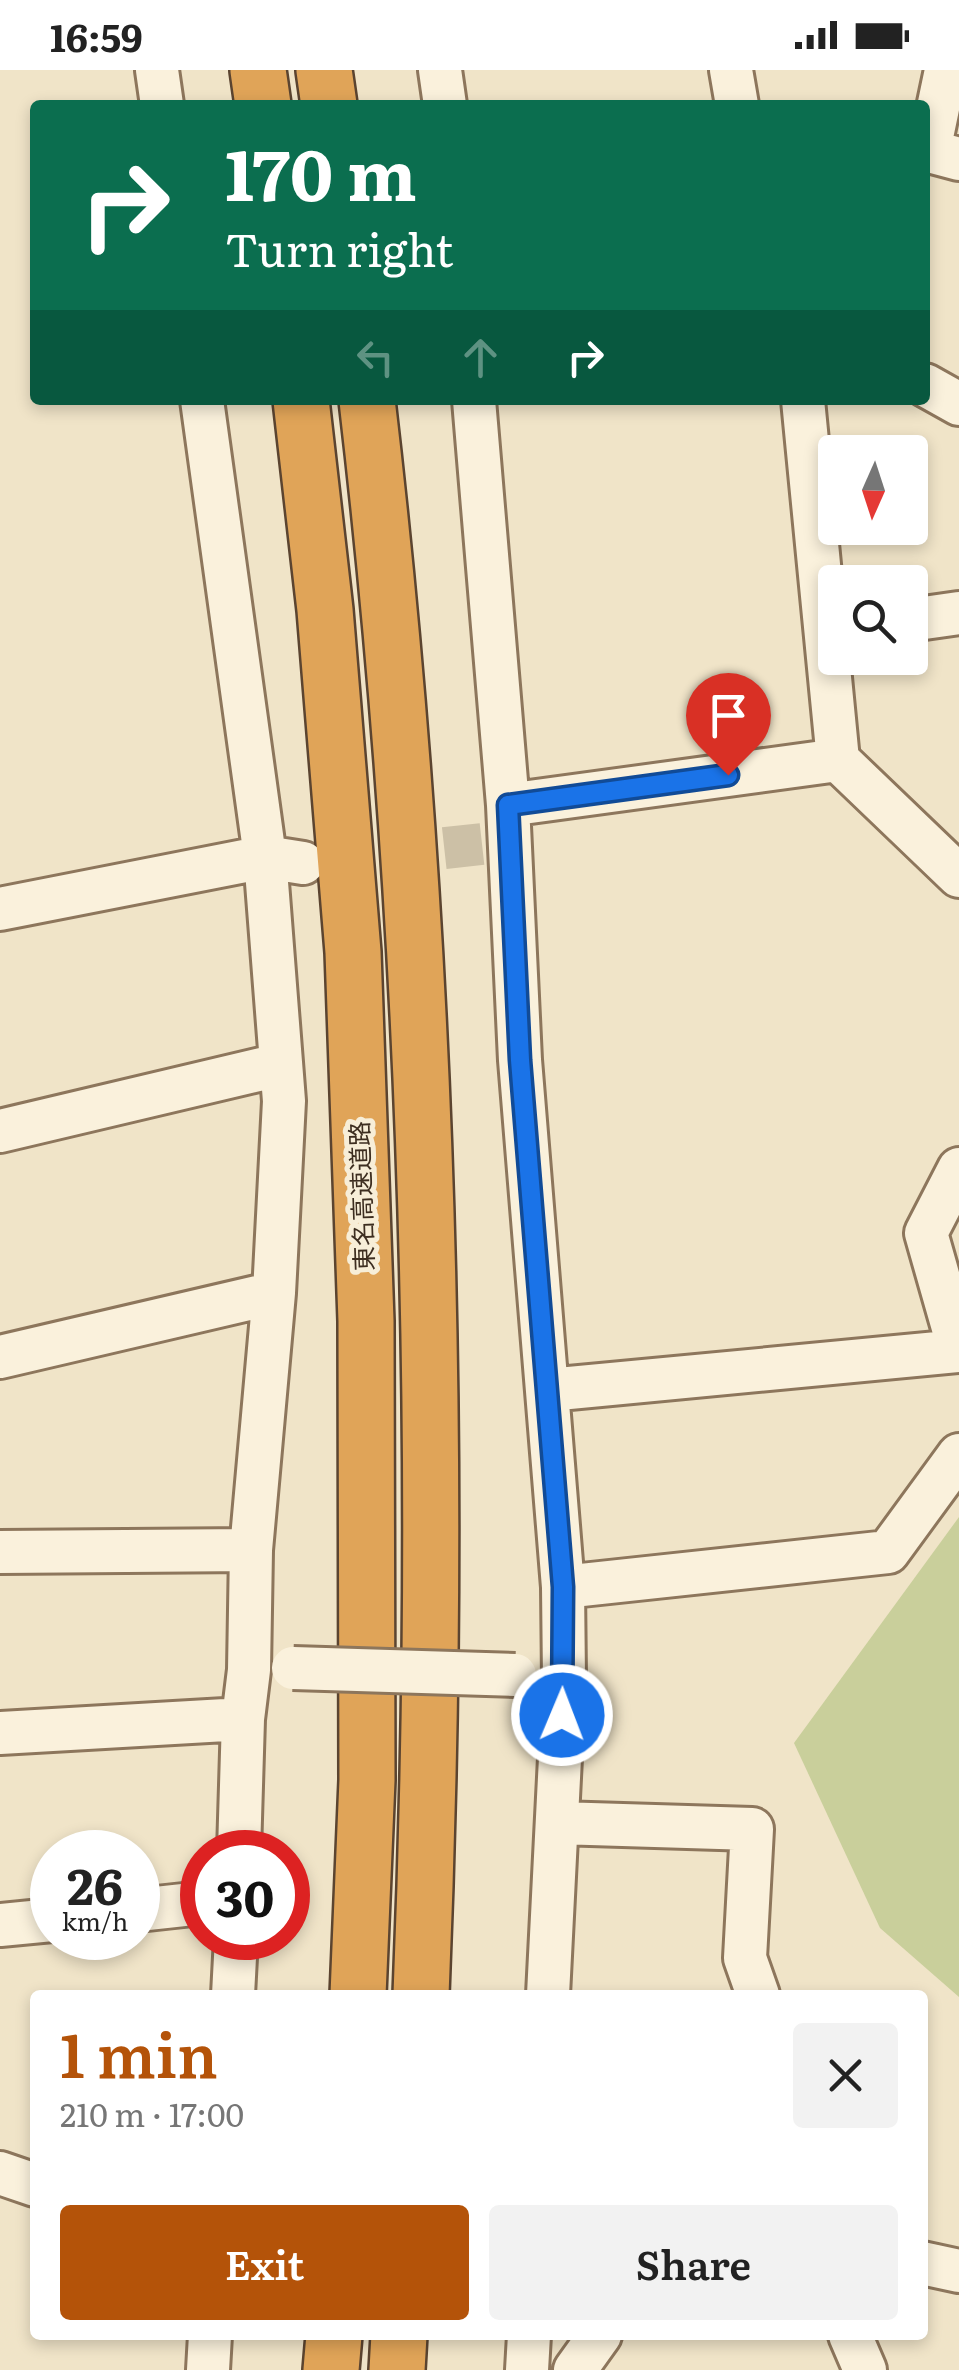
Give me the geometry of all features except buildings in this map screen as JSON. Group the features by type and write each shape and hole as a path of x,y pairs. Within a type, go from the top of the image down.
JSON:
{"highway":[{"path":"258,70 262,100"},
{"path":"324,70 328,100"},
{"name":"東名高速道路","path":"303,405 325,610 353,952 365,1282 368,1780 358,1990"},
{"path":"369,405 392,607 413,911 431,1319 430,1782 422,1990"},
{"path":"331,2370 334,2340"},
{"path":"397,2370 400,2340"}],"street":[{"path":"157,70 161,100"},
{"path":"440,70 443,100"},
{"path":"731,70 736,100"},
{"path":"930,146 946,70"},
{"path":"930,151 959,159"},
{"path":"930,387 959,404"},
{"path":"203,405 284,860 280,1064 284,1101 274,1293 252,1550 239,1830"},
{"path":"474,405 508,805 496,848 520,1060 563,1587 564,1679 548,1990"},
{"path":"805,405 823,565"},
{"path":"928,618 959,614"},
{"path":"833,675 838,760 959,876"},
{"path":"508,805 838,760"},
{"path":"0,909 284,860"},
{"path":"0,1132 280,1064"},
{"path":"548,1390 959,1350 926,1233 959,1169"},
{"path":"0,1358 274,1293"},
{"path":"563,1587 888,1552 959,1455"},
{"path":"0,1552 252,1550"},
{"path":"249,1670 293,1668 564,1679"},
{"path":"0,1733 242,1719"},
{"path":"558,1823 752,1828 746,1958 756,1990"},
{"path":"0,1925 30,1922"},
{"path":"233,1990 235,1960"},
{"path":"0,2173 30,2183"},
{"path":"928,2264 959,2272"},
{"path":"208,2370 210,2340"},
{"path":"526,2370 528,2340"},
{"path":"576,2370 597,2340"},
{"path":"852,2340 866,2370"}],"green space":[{"path":"959,1517 959,1997 880,1928 794,1743"}],"tunnel":[{"path":"319,862 482,844"}],"route":[{"path":"562,1715 563,1587 520,1060 508,805 728,775"}]}
